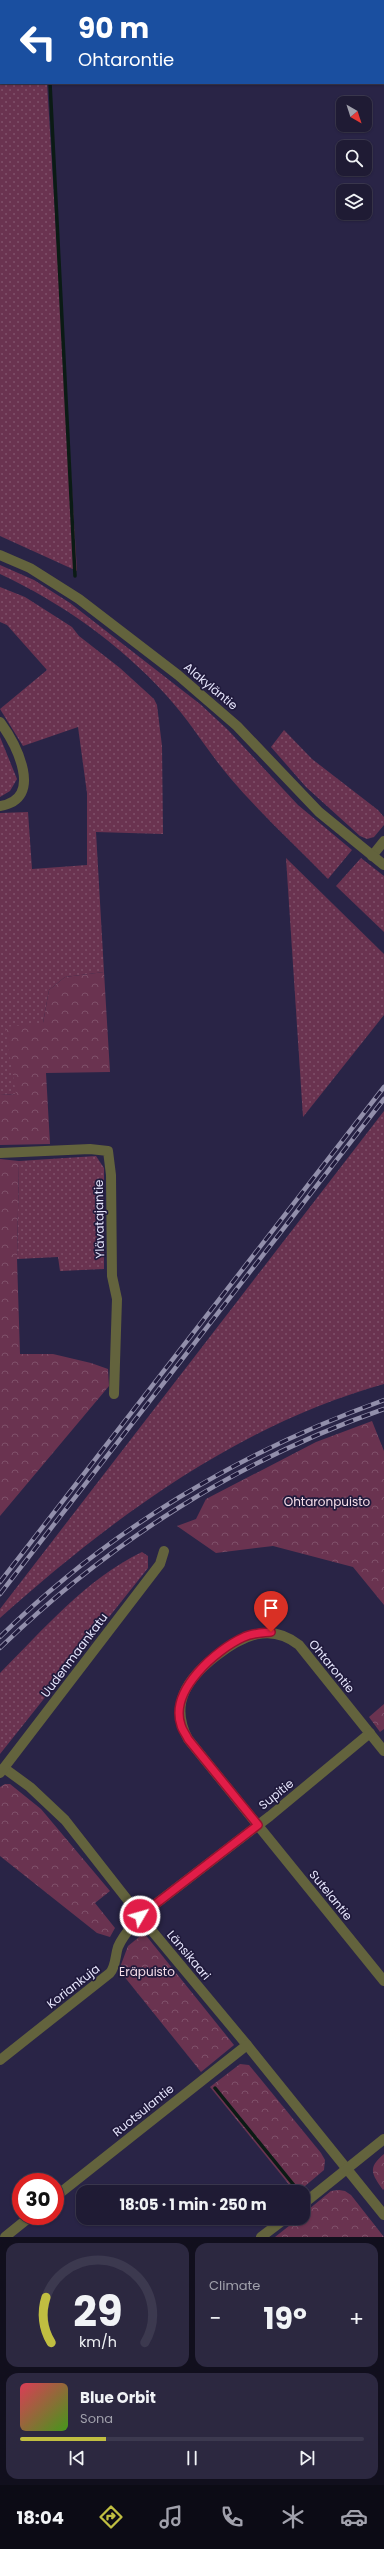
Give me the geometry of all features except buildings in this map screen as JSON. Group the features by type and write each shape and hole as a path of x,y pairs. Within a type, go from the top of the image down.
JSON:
{"street":[{"name":"Alakyläntie","path":"0,555 30,568 79,599 178,675 237,726 323,816 384,865"},
{"path":"0,722 15,749 25,780 24,790 19,797 13,802 0,806"},
{"path":"372,856 384,841"},
{"name":"Ylävatajantie","path":"0,1153 90,1149 108,1152 111,1175 112,1276 117,1299 114,1394"},
{"name":"Uudenmaankatu","path":"2,1770 160,1564 164,1551"},
{"name":"Ohtarontie","path":"258,1825 188,1739 180,1724 180,1708 184,1692 204,1666 234,1642 246,1636 271,1632 291,1638 299,1645 384,1751"},
{"name":"Supitie","path":"140,1916 258,1825 370,1733"},
{"name":"Länsikaari","path":"2,1770 30,1787 65,1820 140,1916 247,2045 384,2215"},
{"name":"Sutelantie","path":"258,1825 384,1981"},
{"name":"Koriankuja","path":"0,2060 110,1973 113,1969 119,1945 126,1932 140,1916"},
{"name":"Ruotsulantie","path":"64,2190 247,2045"},
{"path":"310,2198 384,2139"},
{"path":"5,2237 20,2225"},
{"path":"261,2237 277,2225"}],"green space":[{"path":"0,84 47,84 77,571 0,536"},
{"path":"0,565 34,580 70,603 200,704 228,730 298,805 352,850 328,879 242,792 175,705 148,676 110,642 89,626 46,598 0,574"},
{"path":"0,587 25,597 72,627 79,636 120,668 154,699 157,705 162,746 163,834 96,832 104,972 65,977 49,990 43,1023 16,1094 0,1095 0,813 28,812 32,869 87,865 87,793 78,727 23,746 0,709 47,670 7,625 0,622"},
{"path":"284,730 312,759 378,810 384,817 384,825 374,837 367,839 360,836 306,787 271,747"},
{"path":"0,737 17,779 10,791 0,797"},
{"path":"286,858 384,954 384,1015 303,1117"},
{"path":"361,858 384,876 384,932 336,886"},
{"path":"104,972 110,1072 46,1073 50,1144 0,1145 0,1095 16,1094 5,1027 43,1023 49,990 65,977"},
{"path":"384,1111 384,1384 330,1402 278,1424 227,1450 179,1479 132,1511 87,1545 0,1618 0,1609"},
{"path":"96,1156 104,1168 104,1269 60,1271 58,1257 17,1259 19,1161"},
{"path":"0,1159 19,1161 17,1259 20,1354 53,1354 91,1363 108,1369 109,1386 0,1516"},
{"name":"Ohtaronpuisto","path":"372,1421 384,1451 384,1605 353,1567 273,1546 216,1553 177,1526 196,1519 206,1499 316,1442"},
{"path":"142,1552 148,1556 148,1568 0,1754 0,1673 66,1606 102,1576"},
{"path":"384,1704 384,1729 380,1732 369,1717"},
{"name":"Eräpuisto","path":"5,1784 10,1784 41,1809 110,1891 95,1903 115,1928 110,1937 97,1933 0,1856 0,1787"},
{"name":"Eräpuisto","path":"144,1933 234,2045 201,2072 119,1970 128,1946"},
{"path":"240,2064 249,2065 321,2153 325,2160 324,2170 306,2185 289,2185 210,2087"},
{"path":"384,2154 383,2190 376,2180 373,2167"},
{"path":"331,2191 345,2191 351,2195 384,2237 275,2237 290,2225 310,2225 310,2208"}],"waterway":[{"path":"50,84 75,576"},
{"path":"215,2088 294,2185"}],"railway":[{"path":"0,1582 384,1087"},
{"path":"0,1594 384,1099"},
{"path":"0,1637 42,1598 85,1562 131,1528 179,1498 228,1469 279,1444 331,1420 384,1400"},
{"path":"0,1648 42,1609 86,1573 131,1539 179,1508 228,1479 279,1453 331,1429 384,1409"}],"route":[{"path":"140,1916 258,1825 188,1739 180,1724 180,1708 184,1692 193,1677 204,1666 234,1642 246,1636 271,1632"}]}
